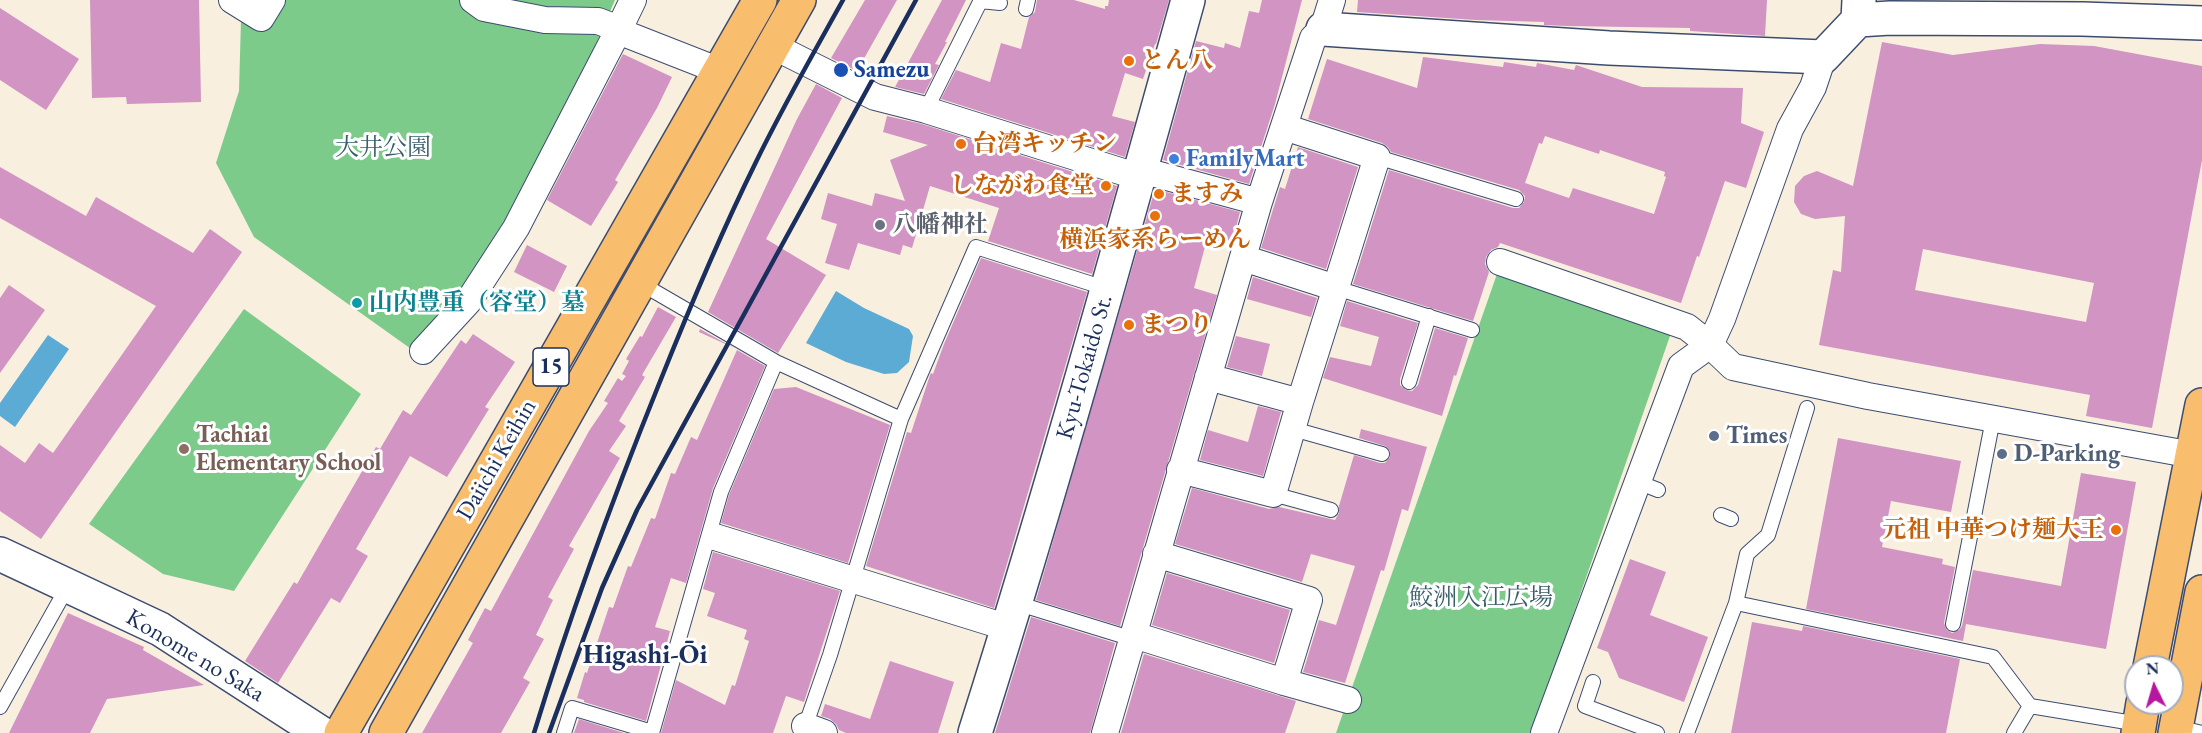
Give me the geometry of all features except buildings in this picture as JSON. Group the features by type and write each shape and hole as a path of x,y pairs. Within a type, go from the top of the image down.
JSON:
{"main road":[{"name":"Daiichi Keihin","path":"341,733 760,0"},
{"name":"Daiichi Keihin","path":"386,733 799,0"},
{"path":"2152,655 2202,405"},
{"path":"2184,731 2202,592"}],"street":[{"path":"231,0 261,18 272,0"},
{"path":"473,0 484,8 535,18 598,21 720,71"},
{"path":"423,351 468,302 516,228 633,0"},
{"name":"Kyu-Tokaido St.","path":"975,733 1013,615 1108,289 1188,0"},
{"path":"1544,733 1648,486 1669,418 1681,366 1710,345 1722,319 1790,129 1813,87 1823,57 1858,10 1890,18 2083,10 2202,23"},
{"path":"1105,733 1259,202 1313,38 1327,14 1608,48 1823,57"},
{"path":"772,46 874,97 1140,173 1259,202"},
{"path":"1180,470 1273,494 1377,157 1284,127"},
{"path":"1243,258 1336,288"},
{"path":"1500,262 1686,327 1710,345 1733,367 1868,396 2193,455"},
{"path":"1208,377 1300,402"},
{"path":"712,537 852,580 1013,615"},
{"name":"Konome no Saka","path":"0,554 160,629 321,733"},
{"path":"1156,554 1309,600 1284,682"},
{"path":"1133,637 1348,700"}],"lane":[{"path":"926,110 981,1 1000,3"},
{"path":"1377,157 1516,199"},
{"path":"811,731 830,655 901,419 976,247 1108,289"},
{"path":"640,283 776,362 901,419"},
{"path":"1336,288 1472,330"},
{"path":"1409,382 1429,316"},
{"path":"564,733 572,708 652,733 712,537 721,492 776,362"},
{"path":"1687,733 1736,603 1748,554 1768,535 1807,408"},
{"path":"1953,624 1993,419"},
{"path":"1293,429 1382,454"},
{"path":"1273,494 1330,510"},
{"path":"0,707 68,586"},
{"path":"1736,603 1993,657 2030,705 2140,720"},
{"path":"1013,615 1133,637"},
{"path":"1593,682 1585,706 1656,733"},
{"path":"2014,733 2030,705"}],"green space":[{"name":"大井公園","path":"282,0 615,0 509,226 461,298 414,351 254,237 216,163 239,91 241,20 263,30"},
{"name":"鮫洲入江広場","path":"1497,274 1671,333 1532,733 1336,733"},
{"path":"244,309 361,394 234,591 163,574 89,524"}],"water":[{"path":"836,291 864,308 909,329 913,336 909,362 897,373 884,374 846,362 806,343"},
{"path":"48,335 69,349 15,427 0,416 0,403"}],"railway":[{"path":"534,733 562,645 609,513 693,300 765,143 843,0"},
{"path":"549,733 602,588 637,510 916,0"}],"place":[{"name":"とん八","path":"1129,61"},
{"name":"Samezu","path":"841,70"},
{"name":"台湾キッチン","path":"961,144"},
{"name":"FamilyMart","path":"1174,159"},
{"name":"しながわ食堂","path":"1106,186"},
{"name":"ますみ","path":"1159,194"},
{"name":"横浜家系らーめん","path":"1155,216"},
{"name":"八幡神社","path":"880,225"},
{"name":"山内豊重（容堂）墓","path":"357,303"},
{"name":"まつり","path":"1129,325"},
{"name":"Times","path":"1714,436"},
{"name":"Tachiai Elementary School","path":"184,449"},
{"name":"D-Parking","path":"2002,454"},
{"name":"元祖 中華つけ麺大王","path":"2116,530"}],"district":[{"name":"Higashi-Ōi","path":"645,656"}]}
